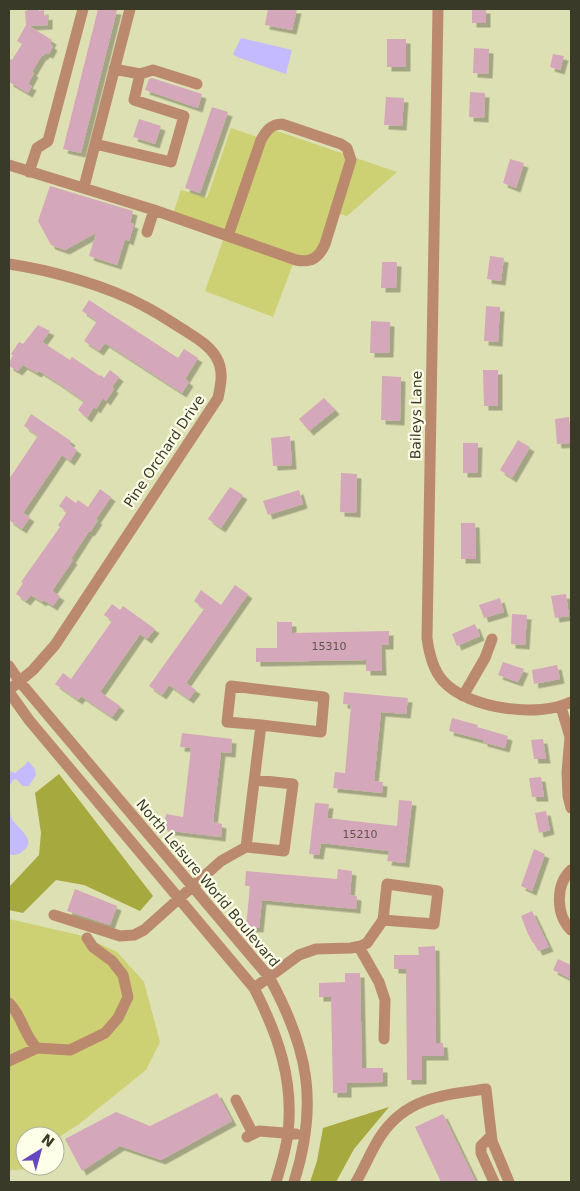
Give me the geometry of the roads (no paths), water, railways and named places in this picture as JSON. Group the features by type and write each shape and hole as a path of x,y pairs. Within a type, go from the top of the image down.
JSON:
{"street":[{"path":"29,172 37,148 48,142 83,9"},
{"path":"84,187 130,9"},
{"name":"Baileys Lane","path":"438,9 427,638 430,657 442,681 457,694 475,701 493,706 530,710 566,705"},
{"path":"114,69 140,74 153,70 197,84"},
{"path":"95,144 171,162 184,116 134,100 140,74"},
{"path":"9,165 84,187 296,260 306,262 313,260 321,253 351,160 347,148 341,144 282,124 275,124 261,140 228,236"},
{"path":"146,232 154,210"},
{"name":"Pine Orchard Drive","path":"9,264 38,269 105,290 144,305 192,335 211,350 217,359 222,375 222,384 218,398 55,645 33,670 9,691"},
{"path":"463,696 485,658 492,639"},
{"name":"North Leisure World Boulevard","path":"9,666 20,682 269,977 294,1029 305,1069 308,1114 302,1152 294,1182"},
{"path":"231,686 324,696 321,732 262,725 227,722 231,686"},
{"path":"9,691 29,720 254,988 277,1037 286,1074 289,1106 288,1133 276,1182"},
{"path":"566,705 570,737 567,773 568,796 571,808"},
{"path":"246,847 262,725"},
{"path":"54,915 120,936 134,935 144,930 180,899 220,860 246,847 284,851 293,784 255,780"},
{"path":"571,870 561,888 559,903 565,924 571,930"},
{"path":"254,988 300,955 316,949 360,947 367,943 384,920 387,884 438,891 434,924 384,920"},
{"path":"9,1061 37,1048 70,1050 105,1033 118,1018 128,997 123,975 112,960 93,947 87,938"},
{"path":"360,947 379,982 385,1000 384,1039"},
{"path":"9,1003 14,1007 32,1043 37,1048"},
{"path":"356,1182 381,1135 404,1110 416,1104 461,1092 486,1088 491,1136 509,1182"},
{"path":"236,1100 250,1135 259,1131 305,1136"},
{"path":"491,1136 482,1146 481,1153 494,1182"}]}
